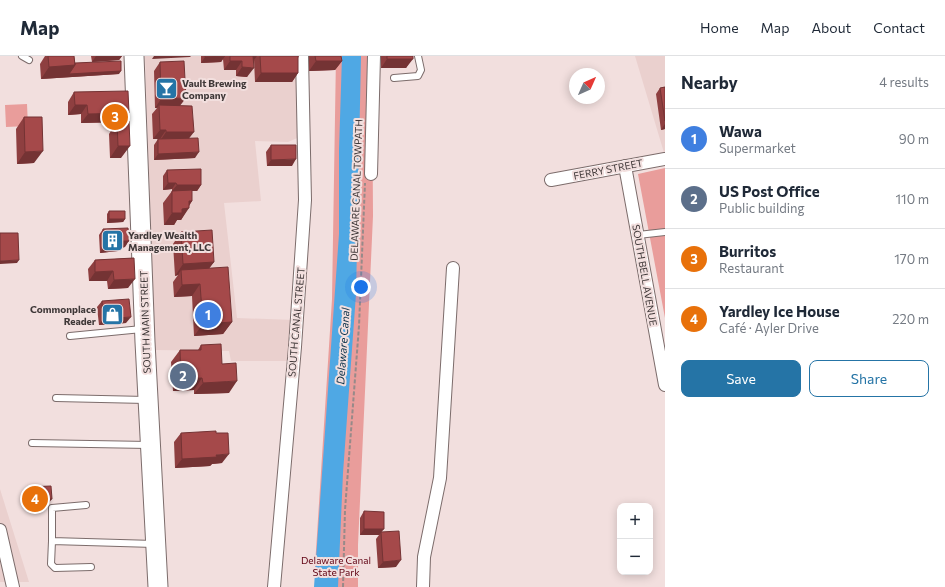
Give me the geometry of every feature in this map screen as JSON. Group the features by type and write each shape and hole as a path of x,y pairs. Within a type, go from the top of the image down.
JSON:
{"main road":[{"name":"SOUTH MAIN STREET","path":"134,56 150,445 158,587"}],"street":[{"name":"SOUTH CANAL STREET","path":"274,587 295,347 305,200 302,56"},
{"path":"368,175 374,56"},
{"name":"FERRY STREET","path":"551,180 665,159"},
{"name":"SOUTH BELL AVENUE","path":"625,166 665,385"},
{"path":"423,587 424,557 440,478 453,268"},
{"path":"0,530 13,587"}],"lane":[{"path":"22,56 29,60"},
{"path":"394,78 418,76 421,70 418,56"},
{"path":"638,235 665,232"},
{"path":"70,336 145,329"},
{"path":"56,398 148,400"},
{"path":"32,443 150,445"},
{"path":"86,505 52,508 52,564 55,568 91,567"},
{"path":"52,541 156,544"}],"path":[{"name":"DELAWARE CANAL TOWPATH","path":"343,587 345,510 359,326 368,175"}],"shaded area":[{"path":"145,56 300,56 302,136 288,142 255,141 261,201 224,203 237,318 294,320 291,361 231,361 229,351 155,350"},
{"path":"635,56 665,56 665,156"},
{"path":"0,489 29,582 0,582"}],"green space":[{"name":"Delaware Canal State Park","path":"336,56 372,56 373,216 358,545 358,587 316,587 315,566 332,299"},
{"path":"27,104 28,126 6,127 5,105"},
{"path":"665,168 665,318 638,174"}],"water":[{"name":"Delaware Canal","path":"342,56 361,56 356,294 343,473 338,587 314,587 339,234 339,150"}],"building":[{"path":"48,56 74,56 75,65 49,67"},
{"path":"230,56 253,56 254,68 242,67 242,61 230,61"},
{"path":"260,56 298,56 298,73 261,73"},
{"path":"315,56 341,56 342,61 316,61"},
{"path":"387,56 413,56 413,59 387,59"},
{"path":"121,61 121,71 69,74 75,63"},
{"path":"184,61 186,98 161,99 160,62"},
{"path":"665,87 665,121 660,88"},
{"path":"128,91 129,113 88,114 87,105 75,105 74,92"},
{"path":"159,105 192,106 194,132 166,132 166,130 160,130"},
{"path":"24,117 42,117 43,151 25,152"},
{"path":"129,121 130,146 118,146 117,122"},
{"path":"198,138 199,152 158,154 158,139"},
{"path":"271,145 296,145 296,159 271,160"},
{"path":"201,169 201,185 177,185 176,183 168,183 167,170"},
{"path":"192,190 192,201 189,201 189,208 182,209 182,213 172,213 172,191"},
{"path":"109,211 125,211 125,219 109,219"},
{"path":"128,228 129,241 122,241 122,245 104,246 103,229"},
{"path":"212,230 214,262 183,264 181,232"},
{"path":"0,233 18,233 19,260 0,261"},
{"path":"134,258 135,279 114,280 113,271 95,272 95,260"},
{"path":"228,267 232,322 203,324 200,284 182,285 181,270"},
{"path":"129,299 131,317 103,319 102,301"},
{"path":"221,344 222,364 236,363 237,381 203,383 202,378 181,379 180,350 201,350 201,345"},
{"path":"216,431 216,433 228,433 229,454 216,455 217,457 182,459 181,433"},
{"path":"51,486 52,499 29,500 27,487"},
{"path":"364,511 384,512 384,529 364,529"},
{"path":"399,531 401,560 383,562 381,532"}],"place":[{"name":"Vault Brewing Company","path":"166,89"},
{"name":"Burritos","path":"115,117"},
{"name":"Yardley Wealth Management, LLC","path":"112,241"},
{"name":"Commonplace Reader","path":"112,315"},
{"name":"Wawa","path":"208,315"},
{"name":"US Post Office","path":"183,376"},
{"name":"Yardley Ice House","path":"35,499"}]}
